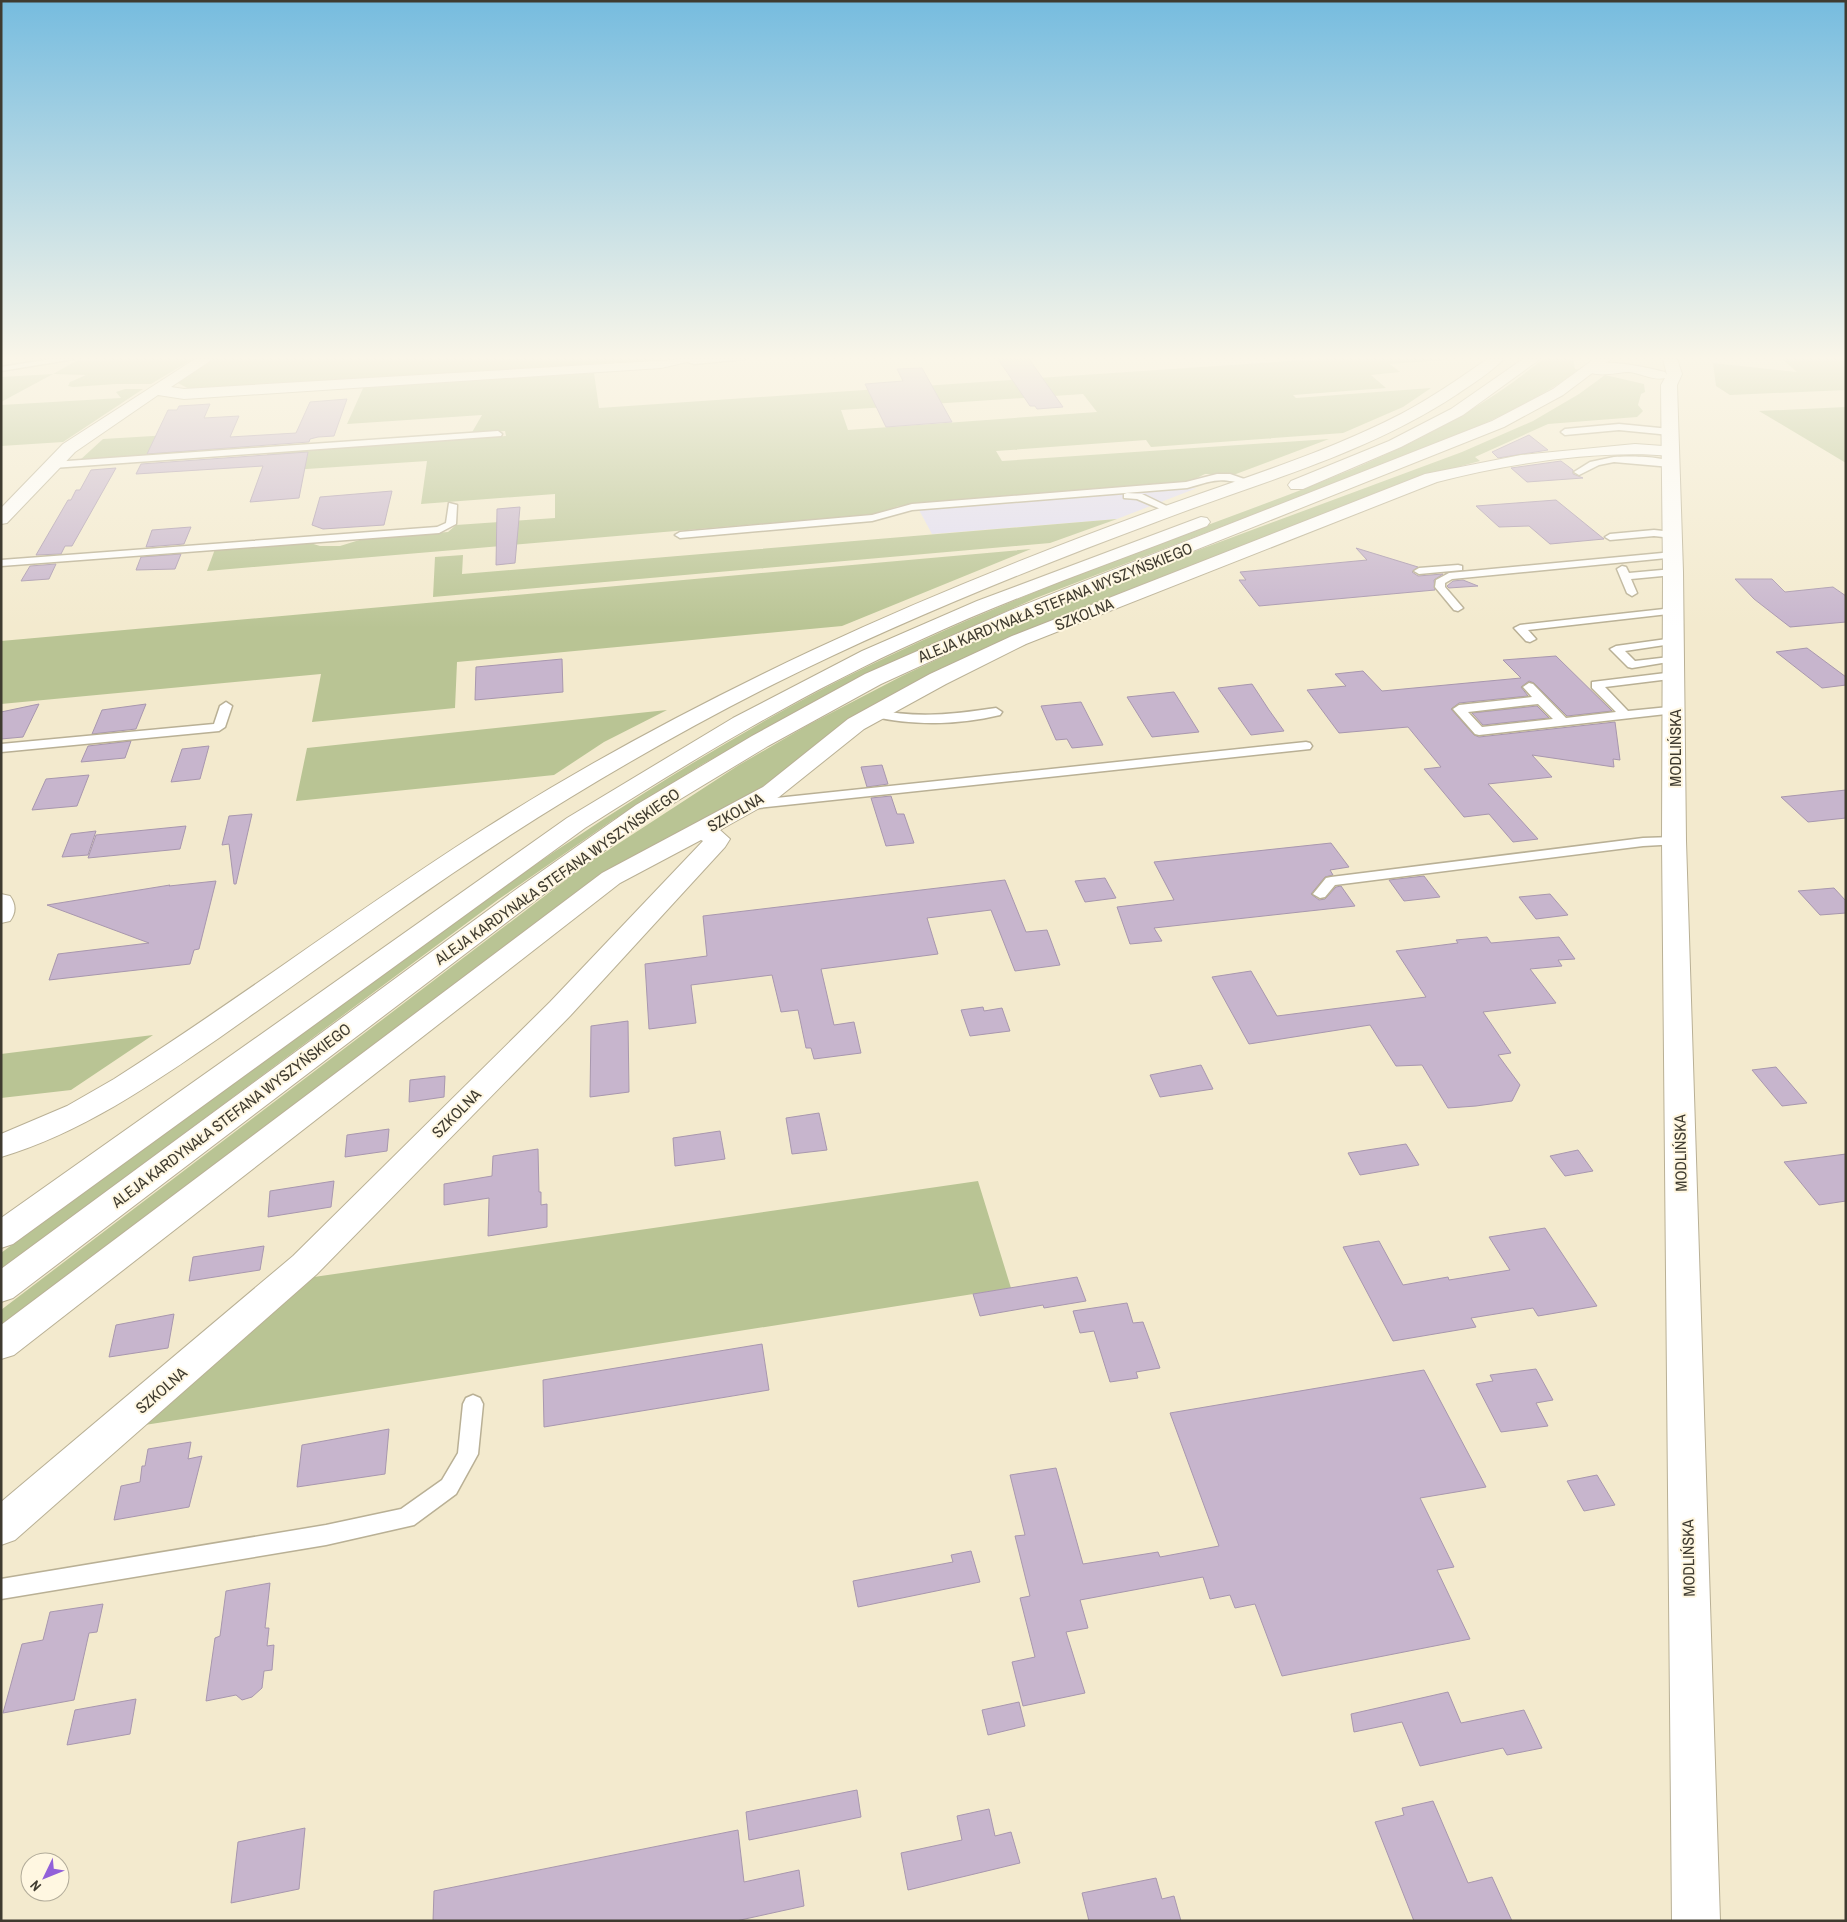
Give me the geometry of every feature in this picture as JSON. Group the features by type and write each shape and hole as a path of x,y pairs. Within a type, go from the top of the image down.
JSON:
{"main road":[{"path":"3,515 68,449"},
{"path":"1,1146 54,1128 115,1093 286,979 423,881 556,794 772,676 930,603 1170,510 1339,449"},
{"path":"1280,491 1384,449"},
{"name":"ALEJA KARDYNAŁA STEFANA WYSZYŃSKIEGO","path":"1,1288 527,894 645,810 760,741 873,679 1018,614 1436,449"},
{"name":"SZKOLNA","path":"701,829 771,792 849,729 875,713 938,679 1019,640 1396,490 1464,469 1585,449 1604,449"},
{"name":"MODLIŃSKA","path":"1671,449 1675,709 1674,841 1696,1921"},
{"name":"ALEJA KARDYNAŁA STEFANA WYSZYŃSKIEGO","path":"1,1236 576,822 654,773 848,666 913,636 982,606 1215,516"},
{"path":"1,1345 611,878 701,829"},
{"name":"SZKOLNA","path":"1,1527 305,1265 560,1009 716,842 718,839 715,836 701,829"},
{"path":"1,902 1,915"}],"lane":[{"path":"53,465 287,449"},
{"path":"1579,472 1587,470 1597,462 1631,460 1666,449"},
{"path":"680,535 872,518 912,507 1187,485 1226,475 1248,482"},
{"path":"981,508 1139,496 1170,510"},
{"path":"1,562 439,530 451,524 452,505"},
{"path":"1630,554 1610,537 1654,533 1673,553"},
{"path":"1419,571 1630,554 1673,553"},
{"path":"1458,608 1440,587 1440,582 1449,576 1673,553"},
{"path":"1625,576 1673,553"},
{"path":"1618,560 1632,592"},
{"path":"1530,639 1520,628 1674,646"},
{"path":"1626,715 1596,684 1674,646"},
{"path":"1529,687 1563,722"},
{"path":"1541,700 1460,709 1479,731 1675,709"},
{"path":"1,748 219,727 226,706"},
{"path":"875,713 891,718 918,721 996,712"},
{"path":"747,805 1306,746"},
{"path":"1320,894 1331,881 1643,842 1674,841"},
{"path":"1,1590 326,1535 406,1518 449,1487 454,1479 468,1454 473,1404"}],"shaded area":[{"path":"1197,488 1117,519 932,534 919,510"}],"green space":[{"path":"92,449 196,449 195,452 80,460"},
{"path":"317,449 1027,449 996,451 1002,461 1185,449 1303,449 1236,474 1205,474 1189,482 899,506 875,514 207,571 215,549 307,542 320,546 340,546 366,538 448,532 456,525 555,518 555,494 421,504 427,461 261,472 268,452"},
{"path":"1397,449 1425,449 1036,598 890,663 703,764 613,820 499,899 1,1270 1,1253 289,1040 543,859 650,789 705,756 817,692 954,626 1094,568 1281,498"},
{"path":"1470,449 1493,449 1475,457 1480,461 1420,477 1017,637 781,774 747,797 702,823 1,1332 1,1310 584,866 739,765 808,725 902,676 1003,628 1166,562"},
{"path":"1822,449 1846,449 1846,463"},
{"path":"1117,519 1050,543 433,597 435,557 463,555 462,574"},
{"path":"1031,549 842,626 457,662 455,708 312,722 321,674 1,704 1,641"},
{"path":"667,710 604,742 554,775 296,801 307,748"},
{"path":"153,1035 71,1090 1,1098 1,1054"},
{"path":"978,1181 1011,1288 132,1427 307,1278"}],"building":[{"path":"150,449 219,449 147,454"},
{"path":"1499,449 1548,450 1498,458 1492,452"},
{"path":"308,452 299,498 250,502 263,466 136,474 141,464"},
{"path":"1561,461 1573,470 1573,474 1583,478 1527,482 1511,468"},
{"path":"116,468 72,546 65,546 61,554 36,555 68,500 71,500 76,490 80,490 91,470"},
{"path":"392,491 384,525 323,529 312,525 320,497"},
{"path":"1556,500 1604,539 1550,544 1529,526 1499,527 1476,506"},
{"path":"520,507 515,563 496,565 497,509"},
{"path":"191,527 184,544 146,547 152,530"},
{"path":"1356,548 1418,567 1412,572 1418,576 1443,574 1434,580 1435,590 1259,606 1239,580 1246,580 1240,572 1367,560"},
{"path":"181,554 175,569 136,570 141,557"},
{"path":"56,564 49,579 21,581 30,566"},
{"path":"1735,579 1772,579 1785,592 1833,587 1846,596 1846,622 1790,627 1754,599"},
{"path":"1463,580 1478,586 1449,588 1447,586 1453,581"},
{"path":"1807,648 1846,677 1846,685 1822,688 1776,652"},
{"path":"1556,656 1612,711 1567,716 1534,683 1529,681 1521,687 1528,696 1459,703 1451,709 1474,735 1479,737 1615,722 1620,760 1613,759 1614,767 1532,755 1552,777 1488,784 1538,839 1513,842 1489,814 1464,817 1424,769 1441,767 1408,727 1339,733 1307,690 1346,686 1335,674 1363,671 1382,691 1521,678 1503,660"},
{"path":"562,659 563,692 475,700 476,667"},
{"path":"1252,684 1284,731 1251,735 1218,688"},
{"path":"1174,692 1199,732 1152,737 1127,697"},
{"path":"1081,702 1103,745 1072,748 1067,739 1056,740 1041,706"},
{"path":"39,704 23,737 1,739 1,712"},
{"path":"146,704 136,729 92,734 102,710"},
{"path":"1537,706 1549,718 1483,725 1472,713"},
{"path":"131,741 125,758 81,762 88,746"},
{"path":"209,746 200,779 171,782 182,749"},
{"path":"882,765 888,784 867,787 861,767"},
{"path":"89,775 77,806 32,810 46,779"},
{"path":"1846,790 1846,818 1808,822 1781,797"},
{"path":"891,796 897,814 904,814 914,843 886,846 871,798"},
{"path":"252,814 236,884 234,884 229,844 222,845 229,816"},
{"path":"186,826 180,849 88,858 96,835"},
{"path":"96,831 88,855 62,857 71,834"},
{"path":"1331,843 1349,867 1330,870 1333,875 1325,877 1311,894 1319,900 1325,899 1336,887 1341,886 1355,906 1154,928 1162,941 1130,944 1117,907 1174,900 1154,862"},
{"path":"1424,876 1440,897 1404,901 1389,880"},
{"path":"1105,878 1116,898 1085,902 1075,881"},
{"path":"1005,880 1026,932 1047,930 1060,965 1015,971 991,910 927,918 938,954 821,969 834,1025 854,1022 861,1053 814,1059 811,1048 806,1048 798,1010 781,1012 772,975 691,985 696,1023 649,1029 645,964 707,956 703,916"},
{"path":"216,881 199,949 194,950 190,964 49,980 58,954 149,943 47,905 170,885"},
{"path":"1834,888 1846,901 1846,913 1820,915 1798,891"},
{"path":"1550,894 1568,915 1536,919 1519,897"},
{"path":"1487,937 1491,943 1559,937 1575,959 1558,960 1562,966 1530,969 1556,1003 1483,1012 1511,1053 1498,1055 1520,1085 1512,1101 1448,1108 1422,1065 1396,1066 1370,1025 1249,1044 1212,977 1251,971 1277,1016 1426,997 1396,951 1458,943 1456,940"},
{"path":"983,1007 984,1011 1002,1008 1010,1031 970,1036 961,1010"},
{"path":"628,1021 629,1092 590,1097 591,1026"},
{"path":"1201,1065 1213,1089 1160,1097 1150,1075"},
{"path":"1776,1067 1807,1103 1782,1106 1752,1070"},
{"path":"445,1076 444,1097 409,1102 410,1080"},
{"path":"819,1113 827,1150 792,1154 786,1118"},
{"path":"389,1129 387,1151 345,1157 347,1135"},
{"path":"720,1131 725,1159 675,1166 673,1138"},
{"path":"1406,1144 1419,1165 1360,1175 1348,1153"},
{"path":"538,1149 539,1192 541,1192 541,1205 547,1204 547,1227 488,1236 489,1198 444,1205 444,1184 492,1176 493,1156"},
{"path":"1578,1150 1593,1171 1565,1176 1550,1156"},
{"path":"1846,1154 1846,1201 1819,1205 1784,1162"},
{"path":"334,1181 331,1207 268,1217 270,1191"},
{"path":"1545,1228 1597,1306 1538,1316 1533,1308 1471,1318 1476,1327 1393,1341 1343,1247 1379,1241 1403,1285 1448,1277 1449,1280 1510,1270 1489,1237"},
{"path":"264,1246 260,1270 189,1281 193,1257"},
{"path":"1077,1277 1086,1301 1044,1308 1043,1305 980,1316 973,1294"},
{"path":"1127,1303 1133,1323 1143,1322 1160,1368 1136,1372 1138,1378 1110,1382 1094,1331 1080,1333 1073,1311"},
{"path":"174,1314 168,1348 109,1357 116,1325"},
{"path":"762,1344 769,1390 544,1427 543,1380"},
{"path":"1536,1369 1553,1400 1536,1403 1548,1426 1501,1432 1476,1384 1493,1381 1490,1375"},
{"path":"1424,1370 1486,1487 1420,1498 1454,1567 1437,1570 1470,1639 1282,1676 1255,1604 1235,1608 1230,1595 1210,1599 1203,1577 1080,1600 1088,1628 1066,1632 1085,1693 1023,1706 1012,1662 1035,1657 1020,1598 1030,1596 1015,1536 1025,1535 1010,1475 1056,1468 1083,1564 1158,1552 1160,1557 1219,1546 1170,1413"},
{"path":"389,1429 385,1474 297,1487 302,1445"},
{"path":"191,1442 188,1459 202,1456 189,1507 114,1520 121,1486 140,1482 142,1466 145,1466 148,1449"},
{"path":"1597,1475 1615,1505 1584,1511 1567,1481"},
{"path":"971,1551 980,1582 858,1607 853,1581 953,1562 951,1555"},
{"path":"270,1583 265,1628 269,1628 267,1646 274,1645 272,1670 264,1671 262,1688 252,1697 242,1700 236,1695 206,1701 215,1638 220,1636 226,1591"},
{"path":"103,1604 97,1632 89,1633 74,1700 3,1713 22,1644 43,1640 50,1612"},
{"path":"1448,1692 1461,1723 1524,1710 1542,1748 1507,1755 1503,1748 1420,1766 1402,1722 1354,1732 1351,1714"},
{"path":"136,1699 130,1734 67,1745 75,1710"},
{"path":"1019,1702 1025,1726 988,1735 982,1710"},
{"path":"857,1790 861,1817 749,1840 746,1812"},
{"path":"1433,1801 1468,1883 1492,1877 1512,1921 1414,1921 1375,1822 1404,1815 1402,1808"},
{"path":"989,1809 995,1836 1011,1832 1020,1863 908,1890 901,1853 962,1840 957,1816"},
{"path":"305,1828 299,1889 231,1903 238,1842"},
{"path":"738,1830 744,1882 799,1870 804,1906 736,1921 433,1921 434,1891"},
{"path":"1156,1878 1162,1899 1174,1896 1181,1921 1089,1921 1082,1893"}]}
